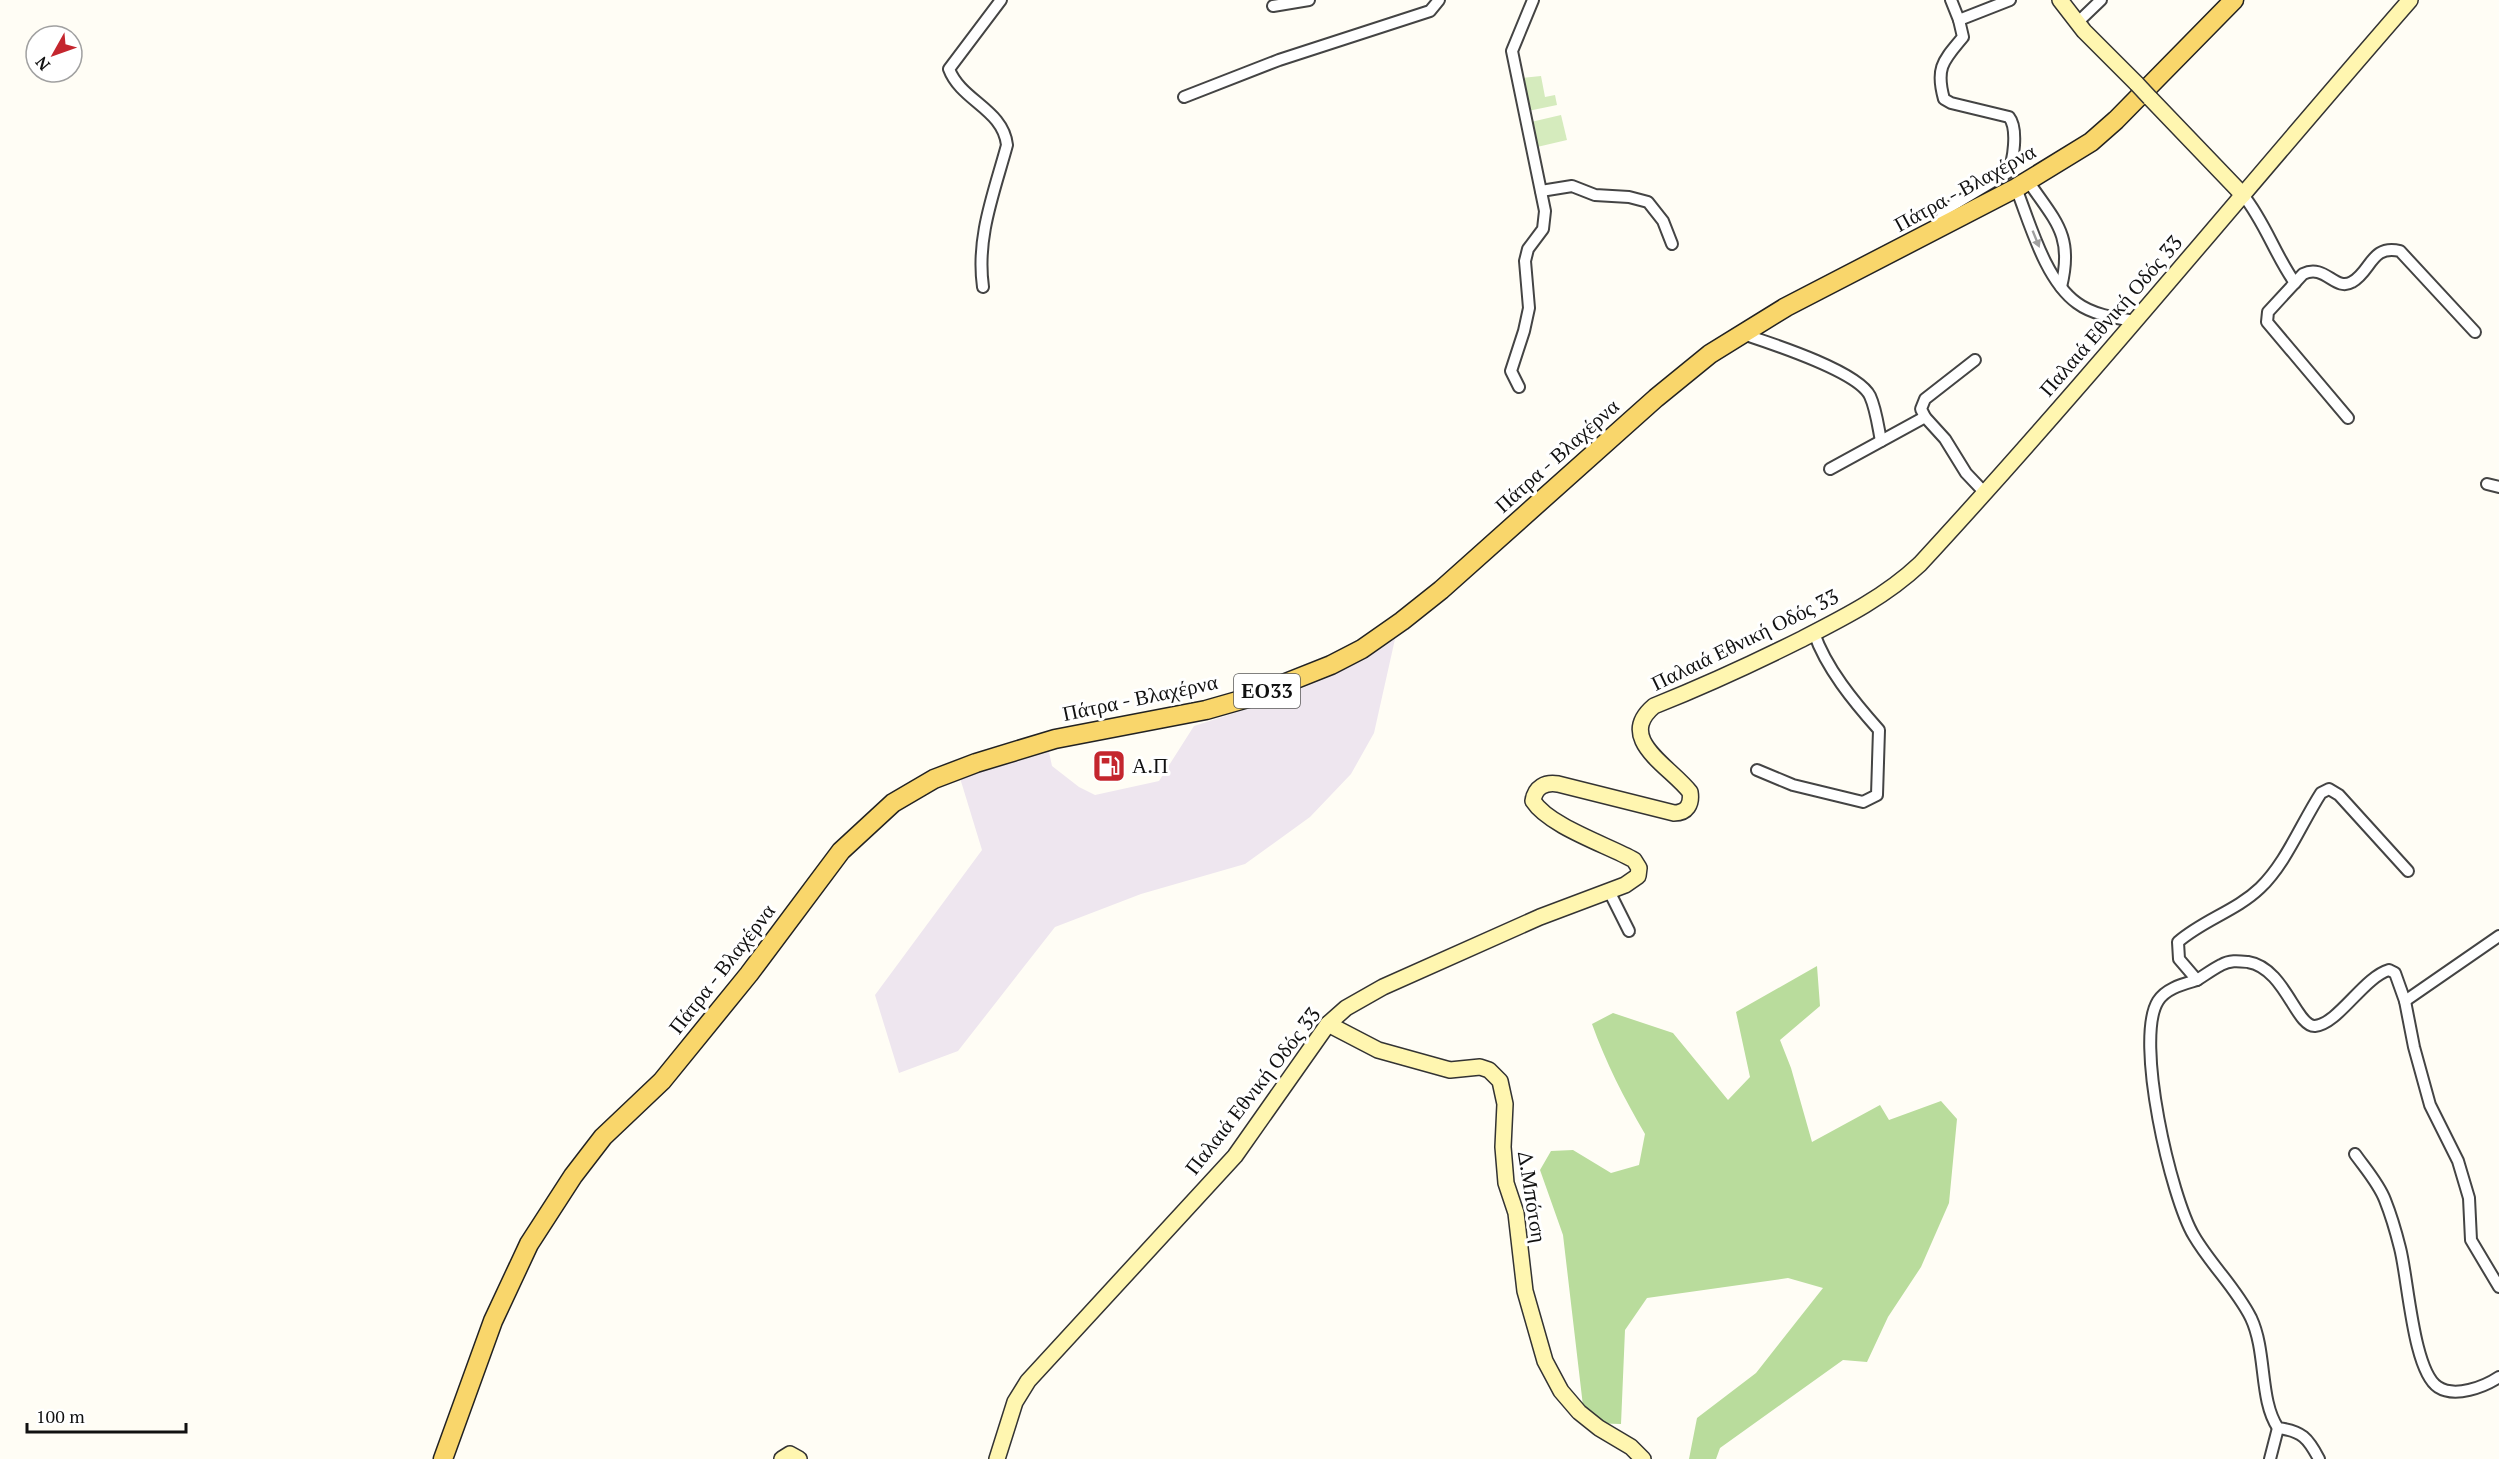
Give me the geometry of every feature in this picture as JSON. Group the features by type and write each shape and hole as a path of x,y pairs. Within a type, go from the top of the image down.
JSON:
{"main road":[{"path":"2060,0 2077,23 2243,195"},
{"name":"Πάτρα - Βλαχέρνα","path":"443,1459 493,1321 529,1244 573,1176 603,1137 662,1081 749,974 841,851 884,810 934,779 976,763 1055,739 1206,710 1248,698 1331,666 1362,649 1441,590 1656,398 1710,354 1786,307 2022,185 2091,142 2116,120 2234,0"},
{"name":"Παλαιά Εθνική Οδός 33","path":"997,1459 1015,1402 1028,1381 1235,1156 1328,1024 1346,1008 1383,987 1529,922 1633,881 1638,876 1640,868 1634,860 1549,818 1533,801 1534,794 1539,788 1552,783 1682,813 1691,801 1690,792 1642,741 1639,728 1644,715 1654,706 1728,676 1814,633 1881,596 1908,575 1985,493 2410,0"},
{"name":"Δ.Μπότση","path":"1328,1024 1378,1050 1450,1070 1480,1067 1489,1070 1500,1081 1505,1104 1503,1147 1506,1183 1516,1213 1525,1291 1545,1361 1561,1391 1579,1412 1599,1428 1631,1447 1643,1459"},
{"path":"782,1459 790,1454 799,1459"}],"street":[{"path":"983,287 980,262 982,234 1007,146 1006,138 997,121 953,80 949,69 1001,0"},
{"path":"1273,6 1310,0"},
{"path":"1184,97 1279,60 1430,11 1438,0"},
{"path":"1519,387 1511,372 1529,308 1525,261 1528,249 1543,229 1545,211 1512,51 1533,0"},
{"path":"1936,231 1945,210 2003,178 2011,166 2014,127 2009,117 1951,103 1944,99 1940,67 1945,57 1963,37 1951,0"},
{"path":"1959,20 2010,0"},
{"path":"2077,23 2101,0"},
{"path":"2022,185 2063,236 2067,260 2061,287"},
{"path":"2022,185 2038,245 2061,287 2078,304 2088,309 2135,321"},
{"path":"1541,191 1572,186 1595,195 1629,197 1648,202 1663,221 1672,244"},
{"path":"2243,195 2258,215 2274,250 2295,283"},
{"path":"2348,418 2266,321 2268,312 2295,283 2311,270 2318,270 2344,284 2352,282 2374,257 2384,251 2391,249 2400,251 2475,332"},
{"path":"1743,333 1834,369 1857,382 1869,394 1881,441"},
{"path":"1975,360 1925,399 1920,409 1941,434 1966,473 1985,493"},
{"path":"1830,469 1925,417"},
{"path":"2487,484 2499,487"},
{"path":"1757,770 1793,785 1863,802 1877,795 1879,730 1826,658 1814,633"},
{"path":"2197,980 2179,959 2178,942 2191,931 2241,903 2261,887 2278,866 2321,793 2329,789 2339,795 2408,872"},
{"path":"1609,891 1629,931"},
{"path":"2405,1001 2499,936"},
{"path":"2319,1459 2310,1442 2294,1430 2278,1428 2271,1418 2263,1359 2252,1320 2232,1286 2193,1236 2179,1204 2161,1132 2149,1049 2151,1019 2158,1000 2172,988 2197,980 2222,964 2235,960 2258,964 2275,976 2291,998 2302,1020 2312,1026 2333,1016 2385,971 2395,973 2405,1001 2414,1047 2430,1105 2458,1161 2469,1198 2470,1240 2499,1287"},
{"path":"2355,1154 2385,1198 2400,1249 2424,1368 2430,1379 2438,1387 2447,1391 2483,1386 2499,1377"},
{"path":"2270,1459 2278,1428"}],"shaded area":[{"path":"1395,639 1374,733 1351,774 1310,817 1245,864 1141,894 1055,927 958,1051 899,1073 875,995 982,850 960,778 1049,752 1052,766 1079,787 1095,795 1159,781 1194,726 1269,702 1327,678 1364,660"}],"green space":[{"path":"1541,76 1545,97 1555,95 1557,105 1528,111 1522,78"},
{"path":"1561,115 1567,140 1537,147 1531,122"},
{"path":"1817,966 1820,1006 1780,1040 1791,1068 1812,1142 1880,1105 1889,1120 1941,1101 1957,1119 1949,1203 1921,1267 1888,1317 1867,1362 1843,1360 1720,1448 1716,1459 1689,1459 1697,1418 1756,1373 1823,1288 1788,1278 1647,1298 1625,1330 1621,1424 1585,1423 1563,1235 1540,1170 1551,1151 1573,1150 1611,1173 1639,1165 1645,1134 1616,1080 1592,1024 1613,1013 1673,1033 1728,1100 1750,1077 1736,1012"}],"place":[{"name":"Α.Π","path":"1109,766"}]}
